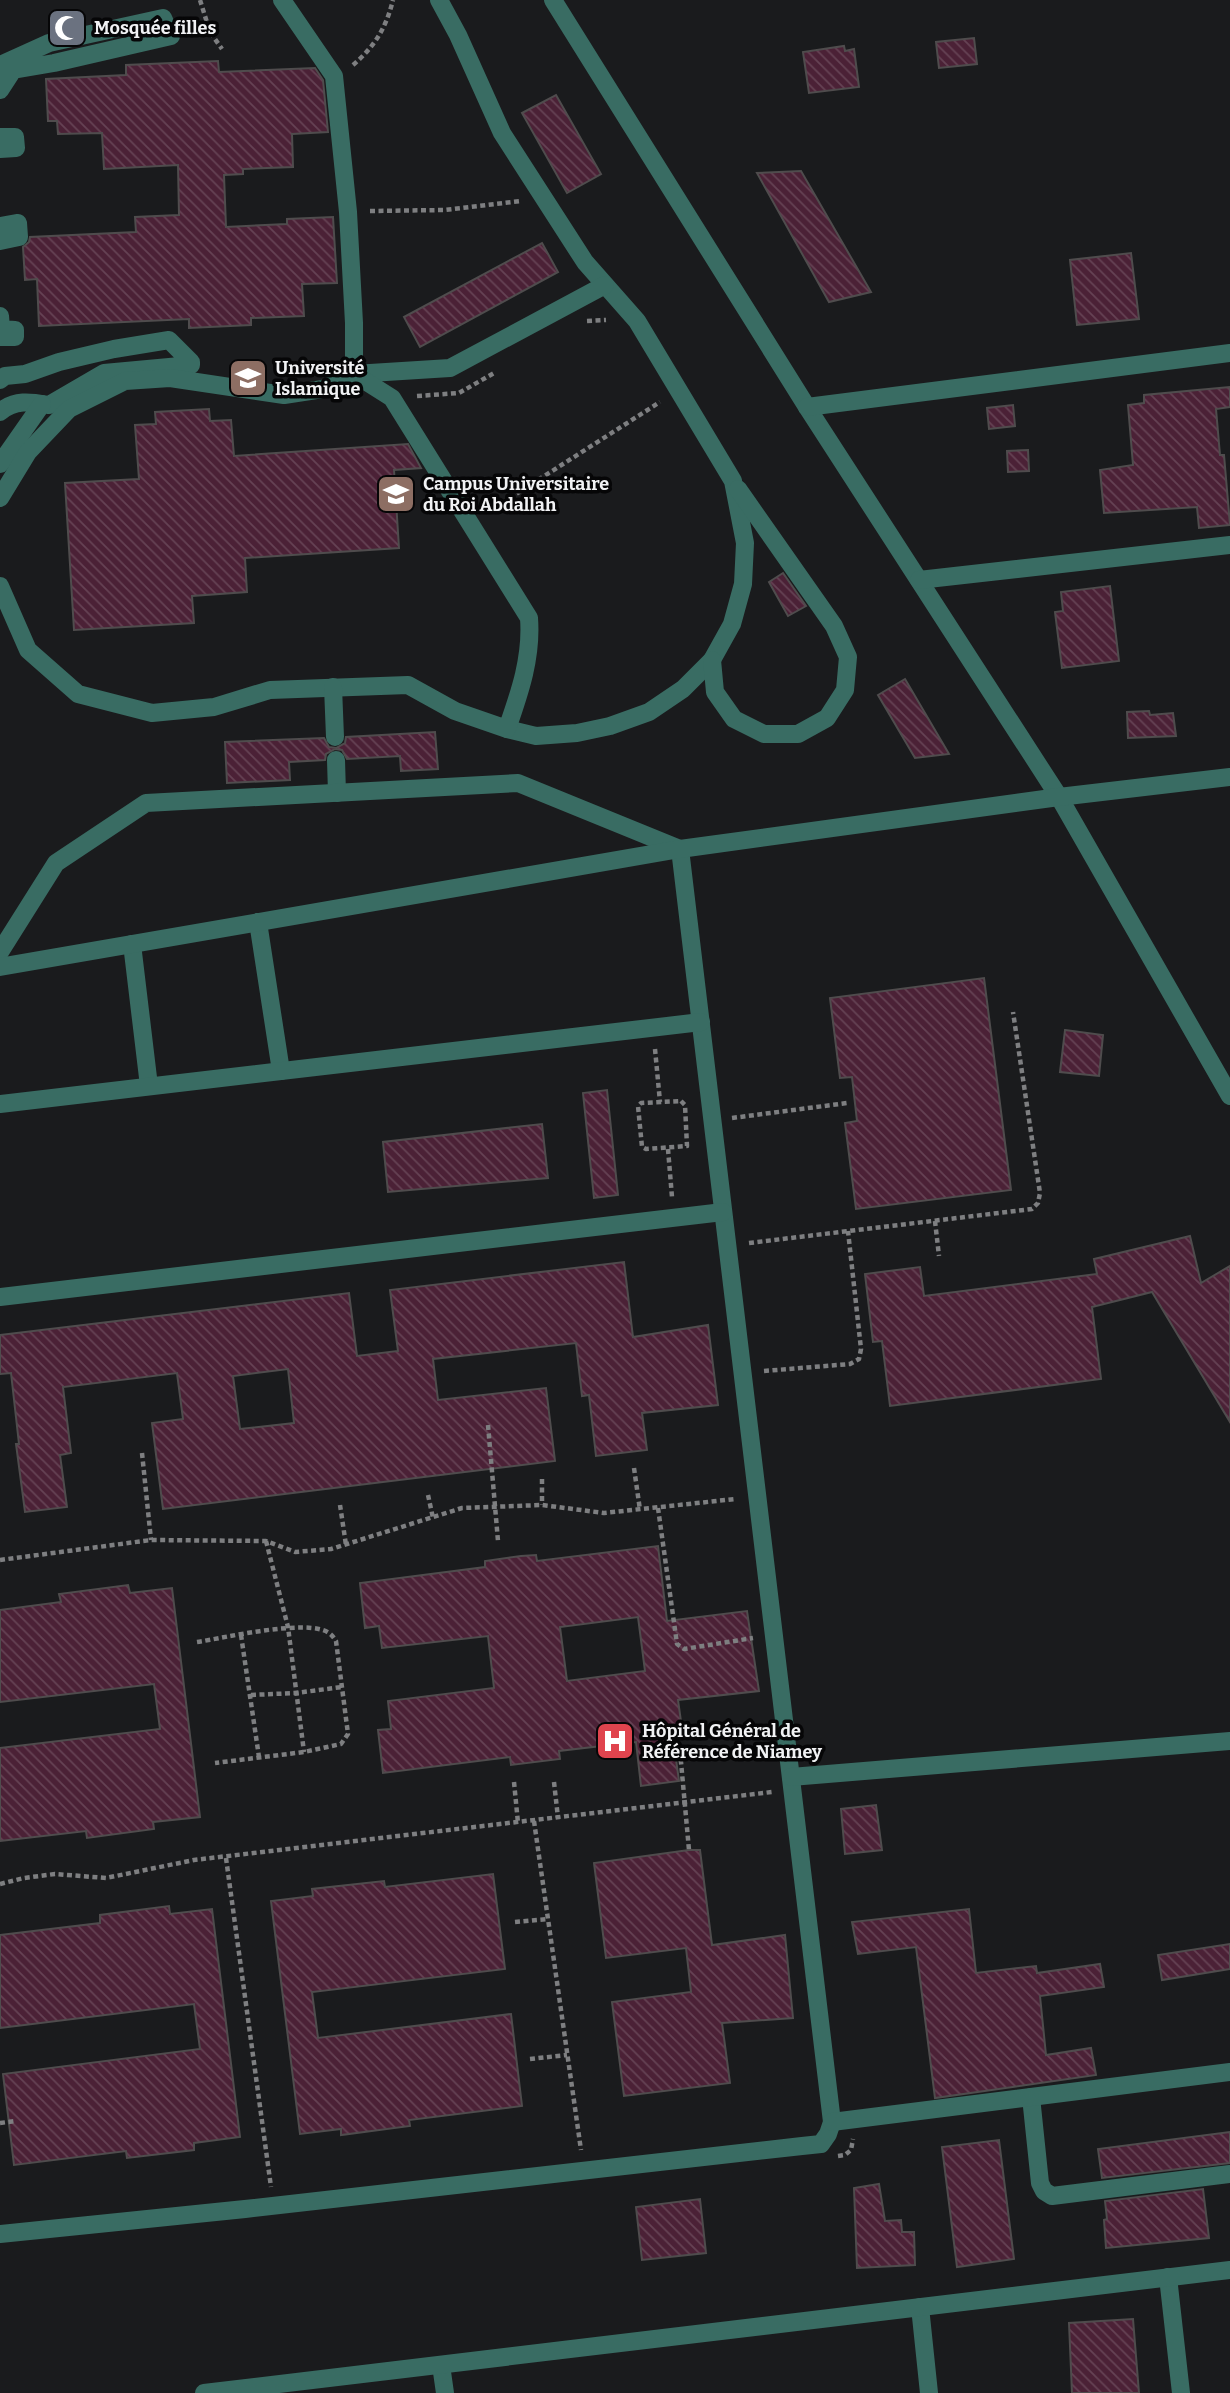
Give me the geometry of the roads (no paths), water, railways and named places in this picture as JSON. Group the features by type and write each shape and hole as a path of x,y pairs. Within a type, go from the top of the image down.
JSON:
{"street":[{"path":"282,0 334,76 348,212 354,374"},
{"path":"439,0 502,132 585,262 637,321 733,481 834,626 848,657 845,690 827,718 798,734 764,734 734,719 715,692 712,660"},
{"path":"553,0 807,407 1059,797 1230,1096"},
{"path":"0,65 49,43 163,18 171,36 13,70 0,90"},
{"path":"0,137 15,137 16,149 0,149"},
{"path":"0,226 18,223 19,237 0,241"},
{"path":"0,498 28,452 69,409 125,381 170,378 284,395 323,389 354,374 450,368 605,285"},
{"path":"0,316 1,329 15,330 15,337 0,337"},
{"path":"0,380 5,376 25,373 59,362 169,340 191,362 191,365 104,373 49,405 32,402 9,404 0,412"},
{"path":"807,407 1230,353"},
{"path":"354,374 392,398 529,618 530,638 523,684 507,729"},
{"path":"0,464 42,404"},
{"path":"0,586 28,650 78,694 152,713 214,707 270,690 408,685 455,711 507,729 536,736 577,733 610,726 649,712 683,689 712,660 732,624 743,584 745,543 733,481"},
{"path":"919,580 1230,545"},
{"path":"333,687 335,737"},
{"path":"336,760 337,793"},
{"path":"0,967 680,849 1059,797 1230,777"},
{"path":"0,952 56,863 146,803 518,783 680,849"},
{"path":"0,2234 821,2144 828,2134 832,2122 680,849"},
{"path":"258,922 281,1071"},
{"path":"132,944 149,1086"},
{"path":"0,1104 701,1022"},
{"path":"0,1297 723,1212"},
{"path":"791,1784 1230,1741"},
{"path":"832,2122 1230,2072"},
{"path":"1031,2097 1040,2183 1044,2191 1052,2196 1230,2174"},
{"path":"204,2393 1230,2270"},
{"path":"1168,2277 1181,2393"},
{"path":"920,2307 929,2393"},
{"path":"441,2365 444,2393"}],"place":[{"name":"Mosquée filles","path":"67,28"},
{"name":"Université Islamique","path":"248,378"},
{"name":"Campus Universitaire du Roi Abdallah","path":"396,494"},
{"name":"Hôpital Général de Référence de Niamey","path":"615,1741"}]}
